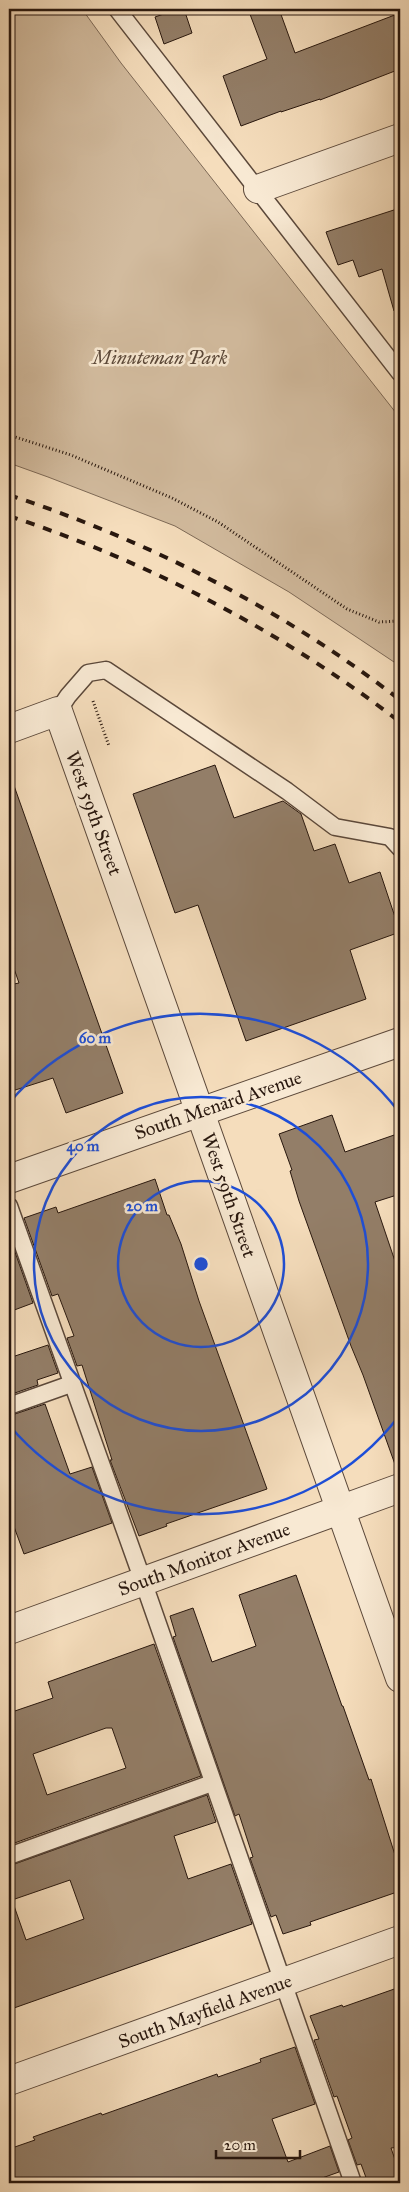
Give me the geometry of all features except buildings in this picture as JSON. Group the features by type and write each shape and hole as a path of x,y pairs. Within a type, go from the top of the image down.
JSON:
{"street":[{"path":"258,189 400,138"},
{"path":"9,729 58,711"},
{"name":"West 59th Street","path":"58,711 400,1678"},
{"name":"South Menard Avenue","path":"9,1179 200,1111 399,1046"},
{"name":"South Monitor Avenue","path":"9,1630 400,1488"},
{"name":"South Mayfield Avenue","path":"9,2081 400,1940"}],"lane":[{"path":"123,10 258,189 398,367"},
{"path":"58,711 88,673 106,670 287,791 335,826 390,837 400,848"},
{"path":"9,1206 284,1983 349,2182"},
{"path":"9,1406 71,1384"},
{"path":"9,1856 212,1783"}],"path":[{"path":"9,435 71,455 172,498 218,522 347,609 379,622 400,621"},
{"path":"85,677 109,746"}],"green space":[{"name":"Minuteman Park","path":"9,9 82,9 121,63 400,418 400,666 289,592 175,526 9,463"}],"railway":[{"path":"9,495 113,534 164,556 213,581 310,636 400,700"},
{"path":"9,516 113,555 213,603 262,629 309,658 400,722"}]}
